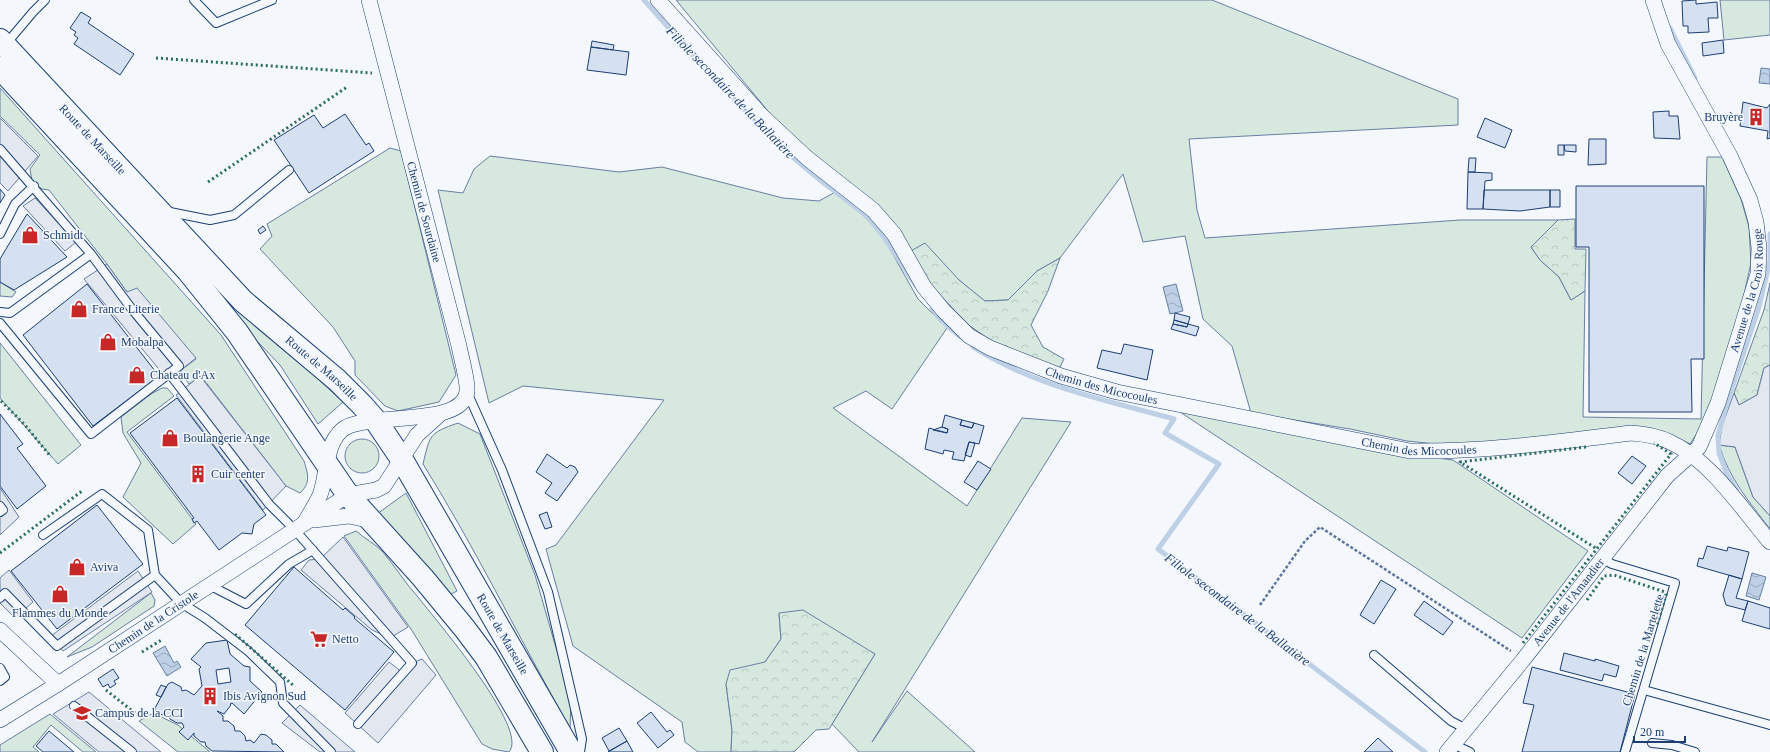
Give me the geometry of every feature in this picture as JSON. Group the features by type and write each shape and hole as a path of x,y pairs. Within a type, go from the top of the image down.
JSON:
{"main road":[{"name":"Route de Marseille","path":"3,43 243,301 336,380 376,421 401,458 571,752"},
{"name":"Route de Marseille","path":"0,68 188,271 218,307 237,332 326,465 348,495 465,629 486,657 542,752"}],"street":[{"name":"Chemin de Sourdaine","path":"369,0 459,346 467,392"},
{"name":"Chemin des Micocoules","path":"658,0 761,114 807,158 873,210 894,234 924,287 943,310 969,336 990,348 1061,376 1117,392 1410,450 1455,452 1495,449 1631,433 1648,434 1670,441 1692,455"},
{"name":"Avenue de la Croix Rouge","path":"1653,0 1668,44 1730,156 1750,200 1756,222 1759,248 1758,274 1718,403 1710,427 1699,447 1692,455"},
{"path":"300,525 320,496 326,465 332,447 342,430 350,426 376,421 412,419 442,412 453,408 462,401 467,392"},
{"path":"348,495 376,490 384,486 417,435 442,412"},
{"path":"1692,455 1721,483 1770,542"},
{"name":"Avenue de l'Amandier","path":"1450,748 1523,660 1601,558 1667,476 1692,455"},
{"name":"Chemin de la Cristole","path":"0,720 58,684 348,495"},
{"path":"300,525 320,518 349,516 372,521"},
{"path":"2,635 58,684"}],"lane":[{"path":"3,43 45,0"},
{"path":"194,0 216,23 272,0"},
{"path":"0,149 34,186 91,254 179,366 92,434 0,323"},
{"path":"157,209 210,220 234,215 289,170"},
{"path":"0,234 15,204 34,186"},
{"path":"0,320 91,254"},
{"path":"0,312 10,313"},
{"path":"169,373 268,504 300,525 313,550 412,663 358,724"},
{"path":"467,392 502,470 548,592 582,739 580,752"},
{"path":"43,535 102,494 148,530 155,575 182,603 205,618 248,651 280,682 283,703 331,752"},
{"path":"0,506 3,510 0,512"},
{"path":"209,585 246,604 289,564 313,550"},
{"name":"Chemin de la Martelette","path":"1601,558 1612,564 1675,584 1625,752"},
{"path":"0,598 5,593 57,646 155,575"},
{"path":"1374,655 1451,721 1466,729"},
{"path":"0,668 5,677 0,682"},
{"path":"1644,690 1770,725"},
{"path":"74,706 132,752"},
{"path":"1652,743 1695,752"},
{"path":"1450,748 1470,752"}],"path":[{"path":"1260,605 1305,541 1320,527 1523,660"}],"green space":[{"path":"676,0 1212,0 1458,99 1458,125 1189,139 1197,210 1205,238 1460,220 1558,220 1531,247 1540,260 1559,277 1571,300 1585,291 1583,417 1701,419 1707,157 1722,157 1741,199 1749,227 1751,263 1743,299 1705,421 1690,444 1658,430 1456,446 1407,441 1350,429 1251,413 1232,346 1203,319 1185,236 1143,242 1123,174 1060,258 1037,271 1008,300 984,301 959,280 909,252 787,134"},
{"path":"1720,0 1770,0 1770,35 1724,40"},
{"path":"0,88 221,335 304,461 308,478 306,486 300,493 286,486 201,376 189,384 180,371 196,359 127,292 49,190 42,189 32,181 30,169 40,155 0,116"},
{"path":"390,148 401,151 456,375 439,402 398,411 385,406 355,375 355,361 333,327 260,249 272,236 267,224"},
{"path":"490,156 619,172 662,167 783,198 819,201 839,190 882,235 918,299 947,328 892,409 866,391 833,408 967,506 1022,418 1071,422 872,742 907,691 975,752 859,752 832,724 875,654 779,614 781,639 765,662 726,684 732,730 731,752 698,752 685,742 682,722 573,646 546,549 556,545 664,400 523,386 489,403 438,190 463,193 474,169"},
{"path":"1575,219 1575,249 1586,249 1585,291 1571,300 1559,277 1540,260 1531,247 1558,220"},
{"path":"925,243 959,280 985,301 1008,300 1037,271 1060,258 1048,291 1031,325 1043,347 1064,359 1058,371 996,344 967,324 932,286 909,252"},
{"path":"0,282 16,292 12,297 0,296"},
{"path":"1770,283 1770,365 1764,368 1757,395 1739,405 1734,393 1764,310"},
{"path":"228,302 294,357 343,402 318,424 280,365 256,340"},
{"path":"0,343 81,445 58,464 0,398"},
{"path":"162,388 167,388 174,396 127,432 196,524 173,544 123,497 141,463 123,433 121,417 151,394"},
{"path":"1180,412 1392,452 1453,460 1588,551 1522,638"},
{"path":"458,423 480,434 535,575 571,700 570,728 480,562 423,464 427,447 432,436 441,430"},
{"path":"362,439 374,444 379,456 374,468 362,473 350,468 345,456 350,444"},
{"path":"1719,445 1735,447 1753,497 1770,516 1770,529 1734,479"},
{"path":"406,493 457,591 449,595 377,514"},
{"path":"356,531 382,551 459,649 494,698 506,721 512,740 509,752 492,749 482,744 411,629 344,536"},
{"path":"151,593 155,600 154,606 92,647 67,657"},
{"path":"803,610 875,654 829,729 816,730 794,752 731,752 732,730 726,684 730,670 765,662 781,639 779,613"},
{"path":"153,713 178,725 210,752 178,752 139,721"},
{"path":"50,714 96,752 83,752 51,725 33,747 39,752 0,752 0,745"}],"shaded area":[{"path":"0,118 38,156 8,191 0,183"},
{"path":"35,198 76,242 65,251 23,206"},
{"path":"107,264 127,292 137,288 196,358 168,380 84,279"},
{"path":"1770,365 1770,516 1753,497 1735,447 1719,445 1722,426 1734,393 1739,405 1757,395 1764,368"},
{"path":"200,376 286,486 263,510 176,395"},
{"path":"0,488 19,517 0,535"},
{"path":"343,537 408,627 390,638 372,630 301,570 309,560 320,559"},
{"path":"9,570 33,602 15,618 0,603 0,578"},
{"path":"138,571 152,592 63,651 51,636"},
{"path":"422,659 436,675 378,743 345,713 389,662 403,673 412,663"},
{"path":"89,692 161,752 99,752 53,714"},
{"path":"300,705 355,752 320,752 282,723"}],"water":[{"path":"1761,68 1770,69 1770,84 1759,83"},
{"path":"1176,284 1183,311 1170,314 1163,287"},
{"path":"1752,573 1766,577 1759,600 1746,596"},
{"path":"165,646 174,663 177,661 181,667 167,676 153,653"}],"building":[{"path":"1696,0 1696,4 1717,2 1718,18 1708,18 1709,32 1688,33 1688,26 1683,26 1682,1"},
{"path":"81,12 91,18 88,23 134,54 120,75 74,44 78,38 74,35 76,32 70,28"},
{"path":"1723,40 1724,53 1703,56 1702,43"},
{"path":"592,41 614,45 613,50 591,47"},
{"path":"591,47 629,52 626,75 587,70"},
{"name":"Bruyère","path":"1743,102 1767,108 1770,104 1770,138 1767,139 1768,131 1740,126"},
{"path":"1669,111 1669,116 1678,116 1680,139 1654,138 1653,112"},
{"path":"345,114 366,145 369,143 374,151 309,193 274,140 314,115 323,128"},
{"path":"1485,118 1512,130 1505,148 1477,137"},
{"path":"1589,139 1606,139 1606,164 1588,165"},
{"path":"1558,145 1564,145 1564,155 1558,155"},
{"path":"1564,145 1576,145 1576,152 1565,151"},
{"path":"1469,158 1476,158 1475,172 1468,172"},
{"path":"1468,172 1492,173 1492,180 1485,181 1483,209 1467,209"},
{"path":"1576,186 1704,186 1704,359 1691,359 1692,412 1589,412 1589,247 1576,247"},
{"path":"0,189 5,195 0,203"},
{"path":"1484,190 1550,190 1550,207 1520,211 1483,209"},
{"path":"1550,190 1560,190 1560,207 1550,207"},
{"name":"Schmidt","path":"27,214 67,257 14,290 0,282 0,259"},
{"path":"263,226 266,230 260,234 258,230"},
{"path":"87,284 159,376 93,426 23,335"},
{"path":"1175,313 1190,317 1188,324 1174,320"},
{"path":"1174,320 1188,324 1187,327 1173,324"},
{"path":"1173,324 1187,327 1188,324 1199,327 1196,336 1171,329"},
{"path":"1124,344 1153,350 1147,380 1097,368 1102,350 1121,354"},
{"name":"Cuir center","path":"177,398 266,515 254,524 252,534 242,533 219,550 197,521 194,523 192,519 194,518 130,433"},
{"path":"0,414 23,444 17,448 46,486 17,509 0,486"},
{"path":"945,415 962,420 960,425 972,428 974,423 984,426 979,444 969,442 964,461 952,459 954,452 944,450 943,454 925,449 929,428 947,433 948,429 942,427"},
{"path":"962,420 974,423 972,428 960,425"},
{"path":"942,427 948,429 947,433 933,430"},
{"path":"969,442 975,443 971,457 965,455"},
{"path":"547,454 567,468 570,465 575,467 578,472 557,501 545,493 552,483 536,472"},
{"path":"1632,456 1646,466 1632,484 1618,473"},
{"path":"978,461 991,469 977,490 964,482"},
{"name":"Aviva","path":"97,505 143,564 57,629 11,571"},
{"path":"547,512 552,527 545,529 539,515"},
{"path":"1707,546 1727,551 1728,547 1749,552 1742,579 1697,566 1699,558 1703,559"},
{"name":"Netto","path":"294,567 343,610 345,608 355,617 354,618 394,652 345,710 245,625"},
{"path":"1729,575 1742,579 1736,598 1748,601 1745,610 1726,605 1723,595"},
{"path":"1381,580 1396,589 1374,624 1360,615"},
{"path":"1424,601 1453,622 1443,635 1414,615"},
{"path":"1748,601 1770,608 1770,629 1742,621"},
{"name":"Ibis Avignon Sud","path":"227,640 230,654 244,666 250,667 250,681 262,692 244,714 232,703 224,714 217,711 223,716 223,721 228,721 234,726 235,731 240,731 245,736 246,741 250,740 254,743 261,734 266,735 272,740 272,744 276,744 284,752 212,751 206,746 205,742 201,742 194,736 194,733 188,740 179,732 184,727 182,723 177,723 168,716 156,712 155,708 168,684 172,682 181,687 182,691 186,690 194,695 202,686 199,669 201,667 191,659 206,643","holes":["229,668 231,682 218,684 216,670"]},
{"path":"1564,653 1595,661 1595,659 1619,666 1616,677 1604,674 1602,681 1560,670"},
{"path":"1532,667 1635,694 1620,752 1522,752 1534,705 1523,703"},
{"path":"113,669 119,678 114,681 116,684 110,688 108,684 103,687 98,679"},
{"path":"161,685 166,687 161,697 156,695"},
{"path":"651,712 667,732 670,730 674,735 658,748 637,723"},
{"path":"619,728 627,741 609,751 602,738"},
{"path":"49,731 74,752 43,752 36,746"},
{"path":"1378,738 1393,752 1364,752"},
{"path":"627,741 633,752 608,752"}],"waterway":[{"name":"Filiole secondaire de la Ballatière","path":"644,0 707,71 782,148 868,217 886,240 916,286"},
{"path":"1670,28 1695,78"},
{"path":"1737,491 1727,474 1719,453 1718,436 1726,406 1759,307 1770,260 1770,234"},
{"name":"Filiole secondaire de la Ballatière","path":"932,309 941,320 959,336"},
{"name":"Filiole secondaire de la Ballatière","path":"973,347 996,361 1045,382 1096,398 1174,419 1165,433 1219,464 1158,549 1425,752"}],"hedge":[{"path":"156,58 372,73"},
{"path":"208,182 347,87"},
{"path":"1,401 25,425 51,457"},
{"path":"1523,643 1671,454 1654,443"},
{"path":"1586,447 1460,462 1597,549"},
{"path":"0,553 82,491"},
{"path":"1587,600 1604,576 1614,575 1665,592 1666,595 1657,625"},
{"path":"235,634 295,687"},
{"path":"142,652 163,639"},
{"path":"106,690 140,717 149,711"}],"place":[{"name":"Bruyère","path":"1756,117"},
{"name":"Schmidt","path":"30,235"},
{"name":"France Literie","path":"79,309"},
{"name":"Mobalpa","path":"108,342"},
{"name":"Chateau d'Ax","path":"137,375"},
{"name":"Boulangerie Ange","path":"170,438"},
{"name":"Cuir center","path":"198,474"},
{"name":"Aviva","path":"77,567"},
{"name":"Flammes du Monde","path":"60,594"},
{"name":"Netto","path":"319,639"},
{"name":"Ibis Avignon Sud","path":"210,696"},
{"name":"Campus de la CCI","path":"82,713"}]}
